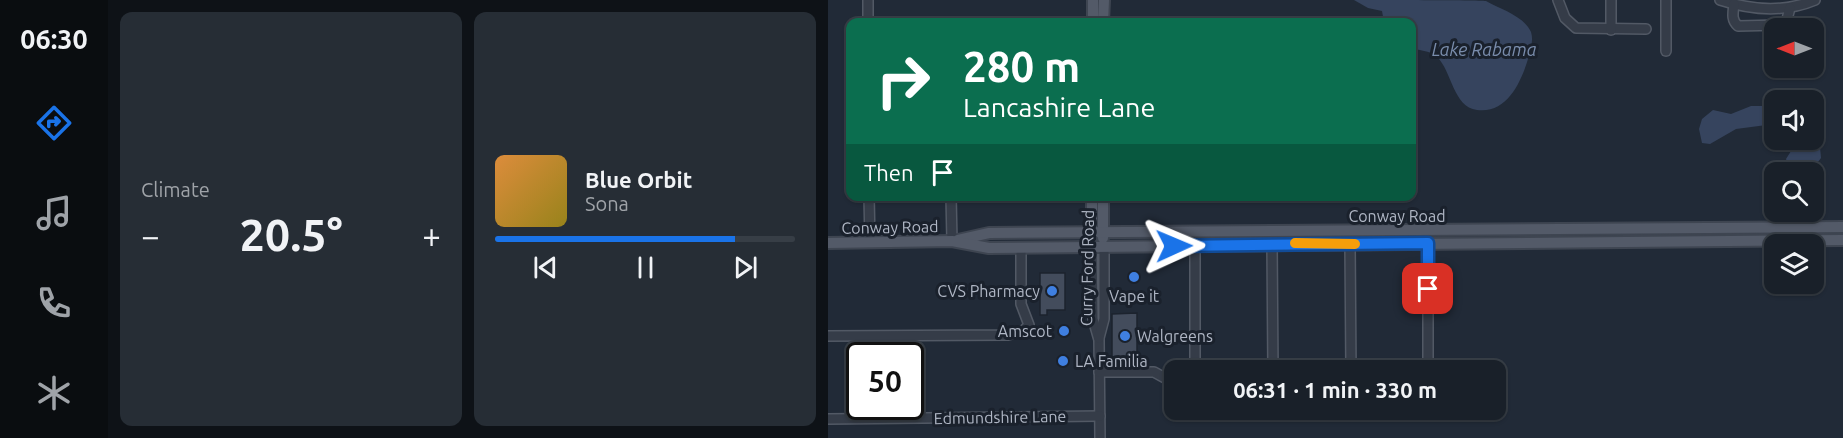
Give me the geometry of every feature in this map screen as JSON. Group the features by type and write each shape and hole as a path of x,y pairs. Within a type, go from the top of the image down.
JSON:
{"main road":[{"path":"1093,0 1093,18"},
{"path":"1103,18 1104,0"},
{"name":"Curry Ford Road","path":"1093,201 1098,232"},
{"name":"Curry Ford Road","path":"1098,247 1102,201"},
{"path":"1824,240 1843,229"},
{"name":"Conway Road","path":"952,241 989,233 1843,229"},
{"path":"1476,242 1515,230"},
{"path":"1308,243 1335,239 1349,231"},
{"path":"1350,244 1361,236 1377,231"},
{"name":"Conway Road","path":"1824,240 1843,240"},
{"name":"Conway Road","path":"828,243 952,241 989,248 1021,248 1308,243 1764,241"}],"street":[{"path":"868,0 868,18"},
{"path":"1558,0 1565,18 1576,28 1646,29"},
{"path":"1611,0 1611,30"},
{"path":"1666,0 1666,51"},
{"path":"1720,0 1763,9 1790,8 1815,0"},
{"path":"1734,4 1732,15 1734,23 1738,26 1781,25 1786,23 1790,8"},
{"path":"869,201 870,242"},
{"path":"951,201 952,241"},
{"path":"1607,229 1608,242"},
{"path":"1428,243 1428,360"},
{"path":"1272,244 1274,360"},
{"path":"1350,244 1351,360"},
{"path":"1195,246 1195,360"},
{"name":"Curry Ford Road","path":"1098,247 1093,319 1099,340 1100,438"},
{"path":"828,336 1008,335 1018,333 1029,325 1022,304 1021,248"},
{"path":"1100,372 1154,372 1164,378"},
{"name":"Edmundshire Lane","path":"828,419 1100,416"}],"water":[{"name":"Lake Rabama","path":"1354,0 1486,1 1517,17 1528,26 1532,39 1528,59 1517,86 1511,95 1497,107 1477,110 1469,107 1458,96 1437,57 1416,49 1416,18 1383,18 1382,11 1368,8"},
{"path":"1751,106 1764,106 1764,125 1736,129 1710,144 1702,143 1699,129 1702,119 1713,110 1731,114"},
{"path":"1792,150 1820,150 1821,158 1817,162 1787,162 1786,159"}],"building":[{"name":"CVS Pharmacy","path":"1040,273 1065,273 1065,310 1047,310 1047,315 1040,315"},
{"name":"Walgreens","path":"1137,313 1137,359 1112,359 1112,314"}],"slow traffic":[{"path":"1295,243 1355,244"}],"place":[{"name":"Vape it","path":"1134,277"},
{"name":"CVS Pharmacy","path":"1052,291"},
{"name":"Amscot","path":"1064,331"},
{"name":"Walgreens","path":"1125,336"},
{"name":"LA Familia","path":"1063,361"}],"route":[{"path":"1174,246 1428,243 1428,289"}]}
